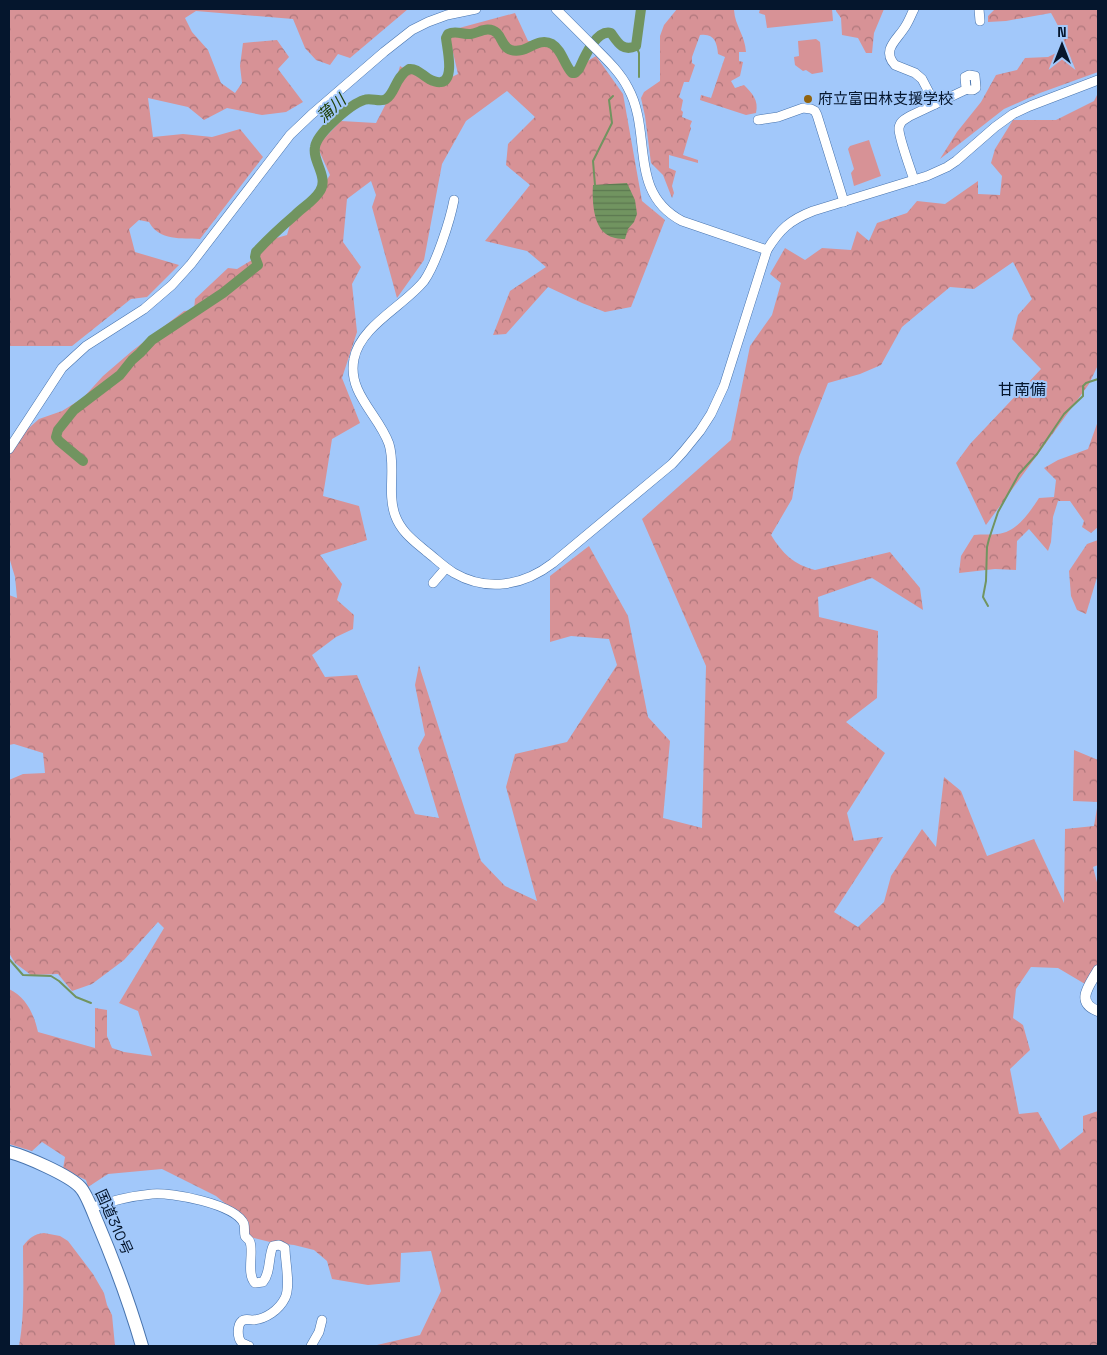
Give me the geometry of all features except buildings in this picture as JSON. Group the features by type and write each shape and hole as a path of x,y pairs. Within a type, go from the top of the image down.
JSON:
{"highway":[{"name":"国道310号","path":"9,1152 19,1154 65,1176 80,1187 118,1270 142,1346"}],"main road":[{"path":"1098,970 1085,996 1088,1005 1098,1011"}],"street":[{"path":"9,449 62,368 86,346 144,309 172,285 191,264 286,141 305,120 331,96 412,30 447,15 476,9"},
{"path":"556,9 621,76 632,95 637,114 646,177 652,192 660,204 669,213 682,221 767,250"},
{"path":"914,9 904,30 892,43 890,56 892,63 915,74 922,80 935,104"},
{"path":"979,9 979,21"},
{"path":"454,200 447,226 428,275 415,290 364,337 357,349 353,368 354,380 389,444 392,464 392,500 398,521 410,537 446,568 465,578 484,583 505,584 532,577 541,572 672,464 695,439 721,395 767,250 781,230 795,219 813,211 938,171 956,161 1013,114 1098,80"},
{"path":"914,180 900,135 900,125 906,118 966,88"},
{"path":"758,120 803,108 815,111 844,202"},
{"path":"433,583 446,568"},
{"path":"91,1208 152,1194 185,1198 226,1208 240,1218 244,1226 244,1235 250,1242 251,1272 252,1280 255,1283 263,1282 266,1278 273,1246 279,1245 285,1248 287,1291 284,1300 272,1314 253,1320 244,1319 240,1322 238,1328 239,1338 249,1346"},
{"path":"311,1346 319,1332 322,1320"}],"green space":[{"path":"9,9 408,9 350,58 338,54 330,65 316,60 305,48 293,19 196,11 185,18 192,32 208,50 221,83 235,93 242,83 240,66 243,43 277,40 289,57 278,69 303,102 286,112 262,115 227,108 204,120 188,107 148,98 153,137 183,134 212,137 240,129 263,157 200,239 165,235 159,233 149,222 139,220 129,229 135,252 179,265 147,297 131,299 72,346 9,346"},
{"path":"677,9 734,10 746,52 739,52 739,61 743,62 740,76 731,81 735,88 744,85 747,88 754,97 757,108 756,113 746,115 700,100 701,95 711,98 725,57 718,54 716,42 712,37 700,35 692,57 692,63 695,65 689,82 684,82 679,97 683,100 682,117 692,121 683,155 698,160 698,163 669,155 669,168 676,171 672,186 674,193 672,198 663,175 651,163 641,98 644,92 660,81 660,36 664,25"},
{"path":"760,9 832,9 833,21 767,28 765,15 759,13"},
{"path":"836,9 884,9 874,33 872,53 866,53 858,38 842,35 841,18"},
{"path":"995,9 1098,9 1098,72 1040,93 1004,109 940,159 957,132 981,102 996,75 1017,70 1025,58 1048,57 1058,52 1060,31 1051,13 1006,21 988,22 988,16"},
{"path":"515,13 528,41 548,41 574,69 596,56 623,94 642,201 665,220 631,307 605,312 548,287 506,334 493,335 510,291 546,267 527,251 485,241 530,185 506,165 508,144 535,117 507,91 466,121 442,164 424,260 397,298 372,207 376,195 371,181 347,199 343,242 361,267 352,284 357,332 342,378 360,423 332,439 323,496 359,506 367,540 320,555 342,584 337,600 354,615 353,629 336,637 312,655 325,677 357,675 415,814 439,818 418,748 425,735 415,685 419,665 481,861 505,886 537,901 506,787 515,754 567,742 617,665 609,639 571,636 550,642 550,576 589,546 628,616 648,717 670,741 663,818 702,828 706,666 642,519 731,440 750,346 772,315 781,283 770,274 785,248 805,260 822,248 851,250 857,231 869,241 877,223 907,213 917,201 945,204 978,181 978,194 1000,195 1002,176 991,163 995,149 1013,120 1056,120 1094,101 1098,93 1098,365 1089,384 986,525 956,463 970,444 1041,369 1012,339 1018,315 1032,299 1013,262 974,289 950,287 902,327 881,365 860,374 828,383 799,457 792,499 771,535 789,557 801,565 815,570 890,552 920,588 923,610 872,578 818,597 819,617 878,631 877,698 846,722 885,753 847,813 854,841 883,837 834,912 858,927 884,902 891,876 922,829 936,847 944,777 961,791 987,856 1034,839 1064,903 1065,829 1094,826 1098,802 1098,865 1093,867 1098,886 1098,963 1085,984 1058,968 1031,967 1016,989 1013,1018 1023,1025 1030,1050 1010,1069 1019,1114 1038,1112 1060,1150 1083,1132 1083,1116 1098,1111 1098,1346 359,1346 377,1345 420,1335 441,1291 431,1251 401,1253 400,1282 368,1285 332,1279 327,1261 314,1250 250,1237 244,1219 216,1196 162,1169 108,1174 88,1187 86,1180 63,1169 65,1157 42,1142 32,1151 9,1144 9,989 25,1001 38,1032 95,1048 95,1008 107,1010 107,1036 112,1048 124,1052 152,1056 138,1011 119,1003 164,928 158,922 124,960 92,984 72,991 58,974 31,975 15,963 9,953 9,780 23,774 45,773 43,753 14,744 9,745 9,595 17,598 15,577 9,557 9,448 13,442 39,419 62,411 83,398 103,376 132,351 184,311 194,310 195,299 228,268 237,269 260,255 259,243 287,235 292,218 319,192 330,175 317,146 341,121 376,123 394,88 400,66 433,86 458,74 448,31"},
{"path":"816,39 820,42 823,72 812,74 806,70 803,71 795,65 794,57 799,56 798,41"},
{"path":"869,140 881,176 854,186 851,173 854,169 848,149 850,146"},
{"path":"1098,421 1098,527 1091,533 1082,527 1084,521 1070,501 1058,501 1053,517 1051,542 1048,551 1029,529 1017,541 1016,570 995,569 959,573 961,556 974,535 998,534 1011,530 1022,521 1039,498 1054,497 1056,480 1044,468 1058,460 1088,449"},
{"path":"1098,540 1098,574 1086,614 1077,610 1071,596 1069,571 1087,544"},
{"path":"1074,750 1098,760 1098,802 1073,801"},
{"path":"44,1233 60,1236 68,1241 93,1274 104,1293 112,1315 115,1346 19,1346 23,1309 23,1246 32,1237"}],"shaded area":[{"path":"627,183 635,200 637,214 634,222 628,229 625,239 615,238 606,234 598,225 593,204 593,185"}],"waterway":[{"name":"蒲川","path":"83,461 59,441 56,437 58,430 74,410 120,375 152,340 223,293 258,265 255,257 256,252 318,195 323,180 316,158 315,147 322,134 343,113 364,100 386,99 404,72 409,69 417,71 435,82 445,80 449,70 446,38 448,34 471,34 490,30 497,33 508,49 516,51 541,42 547,42 552,44 561,53 569,69 572,73 575,73 591,45 600,35 611,33 621,46 628,48 636,46 641,9"},
{"path":"636,46 639,53 639,77"},
{"path":"595,185 593,161 612,123 609,100 613,96"},
{"path":"988,606 983,597 986,581 987,547 998,512 1019,474 1037,454 1064,414 1083,396 1083,386 1098,379"},
{"path":"9,959 23,975 51,976 76,997 91,1003"}],"place":[{"name":"府立富田林支援学校","path":"808,99"}],"district":[{"name":"甘南備","path":"1022,389"}]}
